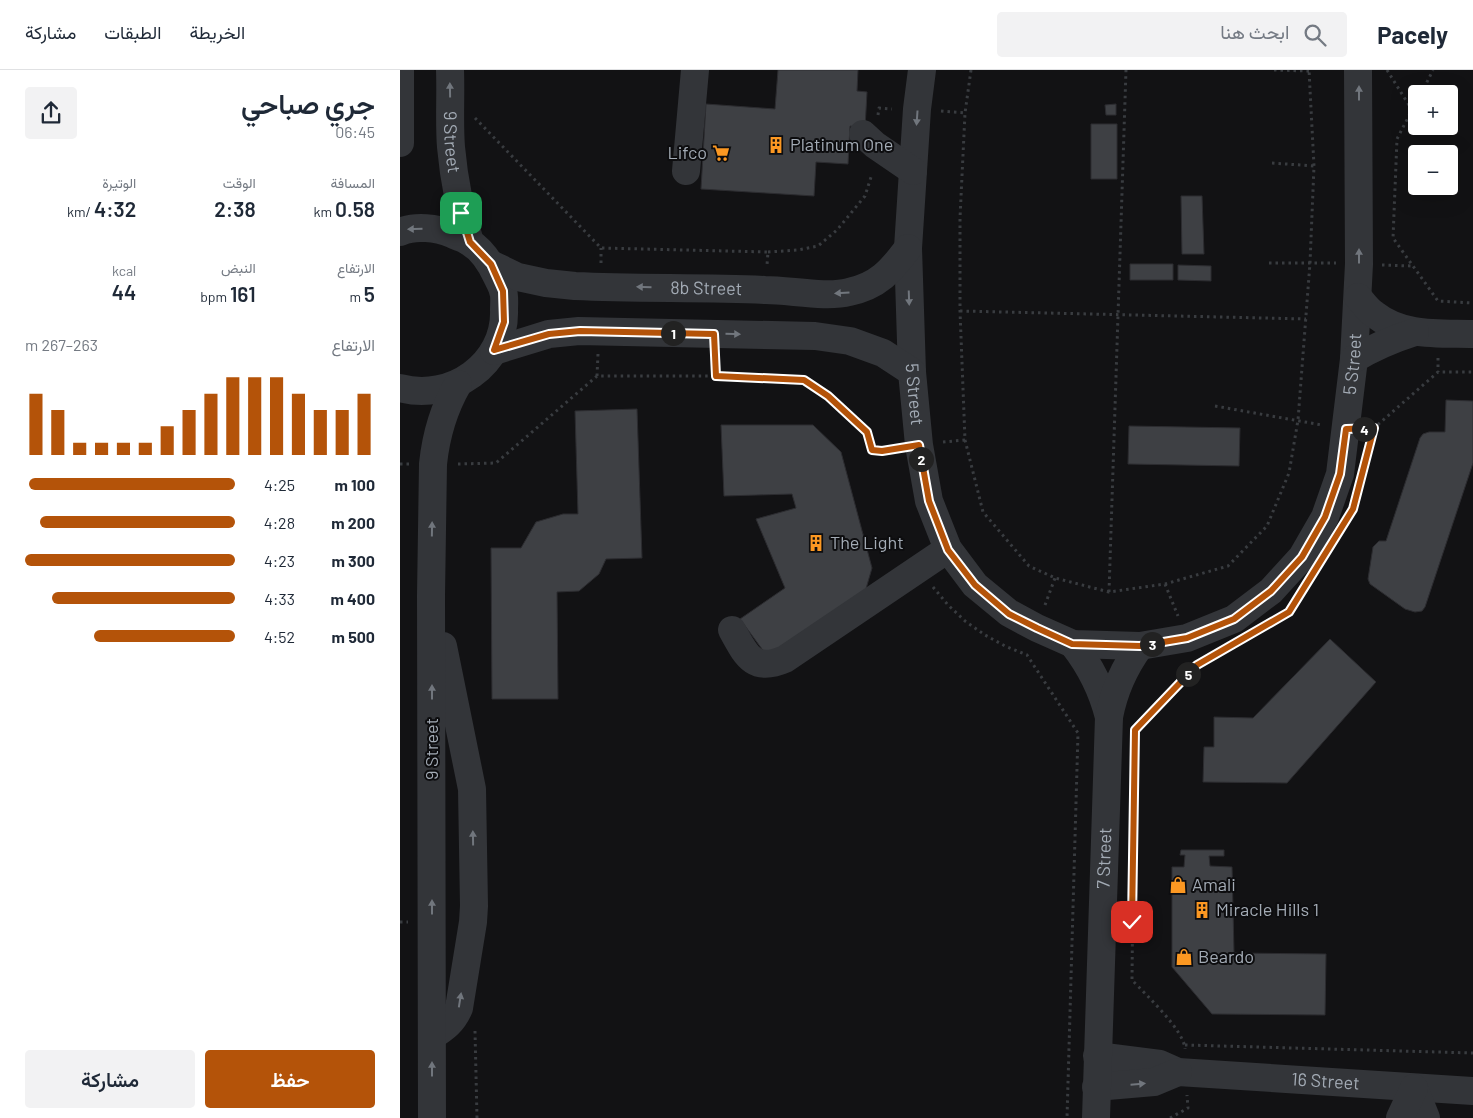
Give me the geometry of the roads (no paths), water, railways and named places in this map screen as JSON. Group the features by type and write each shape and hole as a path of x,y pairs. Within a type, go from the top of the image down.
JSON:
{"street":[{"path":"400,70 400,143"},
{"name":"9 Street","path":"450,70 451,146 461,213 470,242"},
{"path":"686,171 695,70"},
{"name":"5 Street","path":"922,70 917,110 908,248 912,372 919,445 929,501 948,550 975,585 1009,614 1072,644 1140,646 1187,638 1234,619 1271,591 1302,557 1325,517 1340,474 1354,359 1360,264 1358,70"},
{"path":"869,139 913,171"},
{"path":"400,232 406,229 439,229 470,242 491,264 503,291 504,322 494,350 479,370 458,384 435,391 411,391 400,388"},
{"name":"8b Street","path":"491,264 518,277 575,286 766,290 822,294 848,293 872,284 893,269 908,248"},
{"path":"1358,297 1373,314 1393,326 1415,332 1473,334"},
{"path":"494,350 549,334 580,331 814,336 850,341 882,353 912,372"},
{"path":"1354,359 1387,342 1415,332"},
{"name":"9 Street","path":"432,1118 431,596 433,464 443,414 458,384"},
{"path":"732,630 746,656 758,663 772,664 785,659 948,550"},
{"path":"431,596 454,696 472,789 474,906 459,1008 454,1019 432,1036"},
{"name":"7 Street","path":"1072,644 1086,660 1096,678 1104,697 1108,717"},
{"name":"7 Street","path":"1096,1118 1108,717 1119,680 1128,662 1140,646"},
{"name":"16 Street","path":"1097,1056 1160,1064 1182,1073 1473,1091"},
{"name":"16 Street","path":"1096,1087 1154,1082 1182,1073"},
{"path":"1400,1118 1414,1088"},
{"path":"1414,1088 1426,1118"}],"place":[{"name":"Platinum One","path":"776,145"},
{"name":"Lifco","path":"721,153"},
{"name":"The Light","path":"816,543"},
{"name":"Amali","path":"1178,885"},
{"name":"Miracle Hills 1","path":"1202,910"},
{"name":"Beardo","path":"1184,957"}]}
